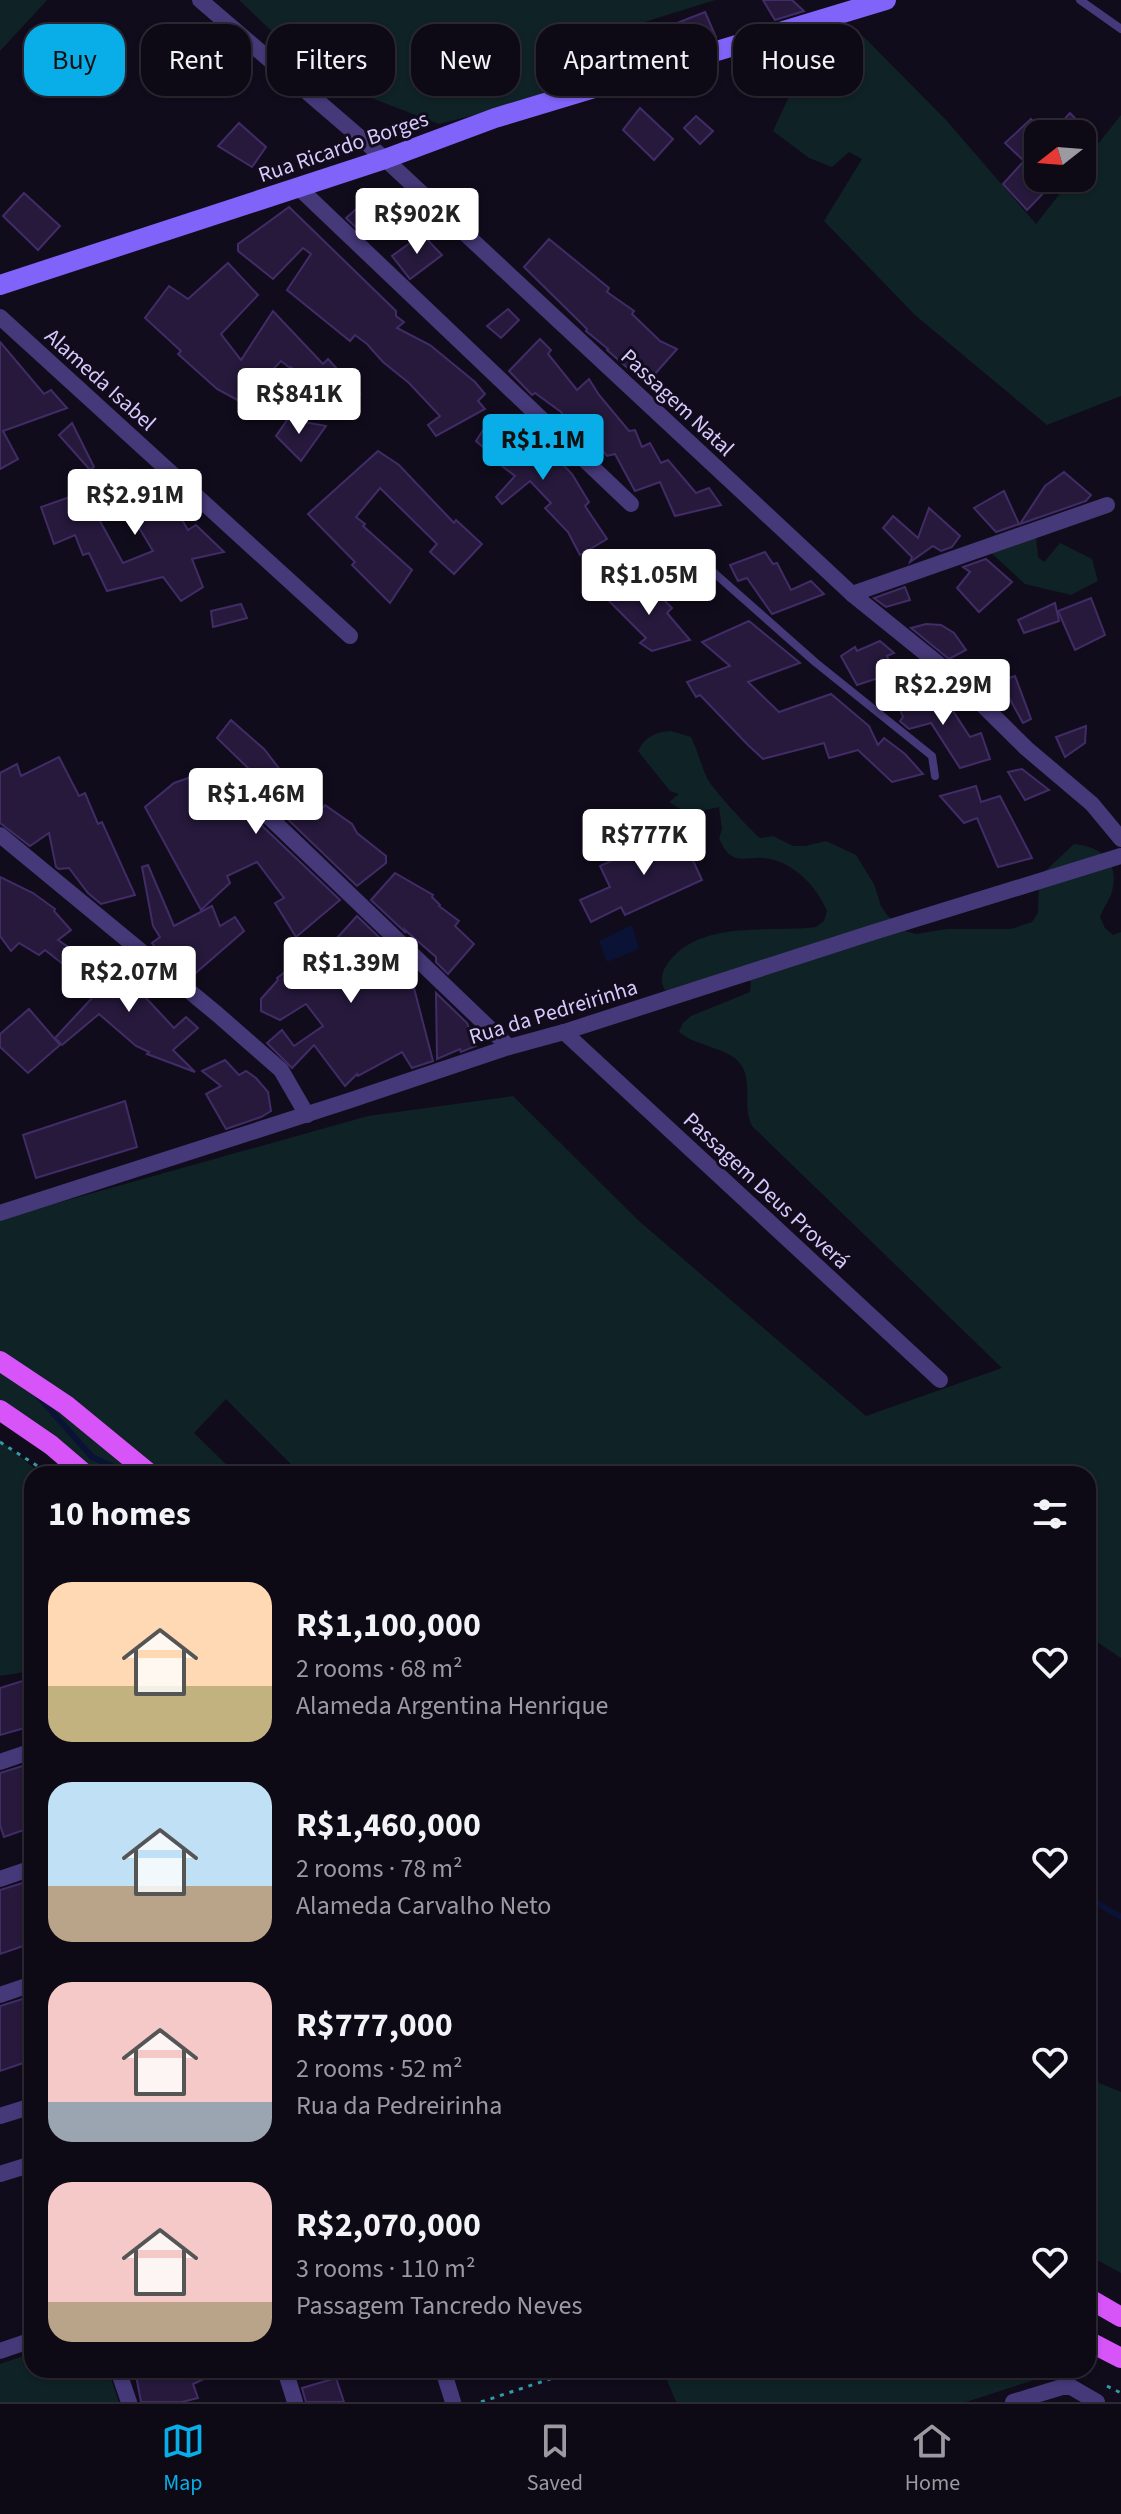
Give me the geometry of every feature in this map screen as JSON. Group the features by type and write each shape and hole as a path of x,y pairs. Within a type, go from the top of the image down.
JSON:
{"main road":[{"path":"0,1361 66,1405 140,1466"},
{"path":"0,1410 76,1466"},
{"path":"1096,2303 1121,2317"},
{"path":"1096,2345 1121,2358"}],"street":[{"name":"Passagem Natal","path":"200,0 385,159 852,594 951,674 1026,748 1092,804 1121,839"},
{"name":"Rua Ricardo Borges","path":"0,285 385,159 509,113 886,0"},
{"path":"299,188 631,504"},
{"name":"Alameda Isabel","path":"0,317 350,636"},
{"path":"852,594 1107,505"},
{"path":"245,794 509,1047"},
{"path":"0,835 281,1070 307,1115"},
{"name":"Rua da Pedreirinha","path":"0,1213 509,1047 1121,856"},
{"name":"Passagem Deus Proverá","path":"564,1032 940,1380"},
{"path":"0,1762 24,1754"},
{"path":"0,1879 24,1871"},
{"path":"0,1995 24,1987"},
{"path":"0,2116 24,2108"},
{"path":"0,2174 24,2166"},
{"path":"0,2351 24,2343"},
{"path":"121,2378 129,2402"},
{"path":"288,2378 295,2402"},
{"path":"446,2378 453,2402"},
{"path":"1013,2402 1062,2387 1071,2387 1097,2402"}],"lane":[{"path":"1080,0 1121,29"},
{"path":"712,571 815,662 932,756 935,776"}],"path":[{"path":"0,1442 38,1466"},
{"path":"481,2402 553,2378"}],"green space":[{"path":"0,0 47,0 24,24 0,51"},
{"path":"239,0 715,0 638,24 536,24 536,96 547,96 439,124 366,96 395,96 395,24 267,24 267,27"},
{"path":"863,36 946,120 1036,224 1061,192 1096,192 1096,146 1121,115 1121,396 1047,425 915,315 824,221 862,159 849,152 832,167 809,158 773,131 789,96 863,96"},
{"path":"1036,536 1038,557 1044,562 1060,543 1092,559 1098,581 1071,595 1025,584 988,550"},
{"path":"671,731 691,737 708,780 760,838 773,836 793,846 826,841 856,855 874,884 881,906 905,931 916,934 947,929 1011,929 1032,922 1038,913 1039,882 1043,873 1074,844 1101,853 1111,866 1114,874 1111,895 1100,917 1113,935 1121,932 1121,1658 1096,1641 1096,1466 293,1466 226,1399 194,1433 228,1466 84,1466 0,1402 0,1219 368,1116 513,1096 639,1221 866,1416 1002,1368 752,1126 746,1077 739,1062 679,1032 691,1016 750,992 751,982 742,977 669,996 662,984 663,972 682,949 717,934 816,927 824,921 827,911 809,883 792,868 772,859 737,858 728,853 719,839 722,829 719,807 688,814 669,802 679,794 670,791 638,751 651,736"},
{"path":"0,1440 31,1466 24,1466 24,1672 0,1676"},
{"path":"1096,2078 1099,2083 1121,2092 1121,2273 1096,2259"},
{"path":"24,2356 24,2378 111,2378 119,2402 0,2402 0,2364"},
{"path":"666,2378 1040,2378 966,2402 676,2402"}],"water":[{"path":"632,925 639,949 607,962 599,941"}],"building":[{"path":"763,0 792,0 804,11 775,20"},
{"path":"705,12 710,24 675,24"},
{"path":"640,108 673,139 654,160 623,130"},
{"path":"1070,113 1077,120 1064,120"},
{"path":"696,116 713,131 700,144 684,128"},
{"path":"239,123 266,147 252,167 218,146"},
{"path":"1024,125 1024,161 1005,143"},
{"path":"1024,161 1024,192 1044,192 1027,210 1003,184"},
{"path":"376,192 394,212 363,234 346,218"},
{"path":"24,193 60,226 38,250 3,216"},
{"path":"289,207 396,311 396,316 404,322 397,328 430,345 475,382 485,394 478,401 485,409 436,436 428,425 440,416 409,383 367,344 355,335 350,341 287,290 311,254 303,248 273,279 238,251 238,244"},
{"path":"422,234 442,255 410,279 392,256"},
{"path":"549,239 609,288 607,292 634,311 632,314 660,341 677,349 646,384 586,331 524,267"},
{"path":"228,263 258,295 221,334 241,360 273,311 323,364 328,359 360,394 340,413 334,413 291,367 281,361 241,402 217,389 178,354 181,351 145,318 169,286 188,299"},
{"path":"508,309 519,320 501,338 487,326"},
{"path":"540,339 551,350 548,354 577,390 589,379 629,431 635,430 642,447 650,443 661,463 668,460 696,493 709,488 721,505 675,516 660,482 635,491 615,454 607,456 588,434 580,440 561,412 535,393 532,395 509,371"},
{"path":"0,342 44,394 51,390 67,408 3,431 18,459 0,469"},
{"path":"290,416 326,426 301,461 276,436"},
{"path":"492,416 510,434 517,427 529,436 524,441 547,459 553,454 572,474 589,502 585,506 607,539 580,555 568,532 545,508 551,503 530,481 502,504 496,497 515,476 489,456 491,454 476,441"},
{"path":"72,423 94,467 90,470 59,435"},
{"path":"378,451 399,465 454,523 456,520 482,544 454,574 430,552 437,544 380,488 356,517 412,570 390,603 308,514"},
{"path":"126,470 141,492 151,485 170,499 188,530 196,525 224,552 192,559 203,587 181,601 163,577 107,591 89,553 83,555 75,535 54,544 41,507 84,492 123,563 153,551 129,511 126,512 99,481"},
{"path":"1064,472 1091,495 1086,501 1020,524 1045,486"},
{"path":"1004,491 1019,524 996,532 974,508"},
{"path":"929,508 960,536 952,547 941,551 933,546 910,562 912,557 883,528 893,516 918,538"},
{"path":"765,552 773,564 777,563 791,590 811,581 824,594 772,614 747,578 738,581 730,565"},
{"path":"986,559 1012,582 979,612 957,588 970,572 963,567"},
{"path":"643,579 672,608 667,613 690,640 652,651 640,643 646,638 606,598 638,588"},
{"path":"905,587 910,600 886,607 874,598"},
{"path":"1091,598 1105,635 1075,650 1058,611"},
{"path":"1055,603 1059,621 1024,633 1018,620"},
{"path":"241,604 247,618 213,627 211,611"},
{"path":"749,621 800,663 748,682 779,712 831,694 869,726 878,745 884,738 905,754 923,774 892,782 858,750 829,758 824,743 763,759 700,695 696,697 687,682 730,666 702,642"},
{"path":"926,624 941,625 954,633 966,650 949,659 911,628"},
{"path":"880,641 894,653 887,656 894,673 857,685 841,656 855,647 857,651"},
{"path":"1015,676 1031,719 1023,723 1000,681"},
{"path":"925,687 932,707 947,702 970,737 981,733 990,759 960,768 931,723 909,729 900,721 903,717 895,697"},
{"path":"231,720 264,749 316,816 325,805 352,824 357,833 386,856 386,863 357,886 253,786 247,783 238,786 234,792 237,802 340,900 296,937 275,903 284,898 257,862 227,876 230,883 201,910 145,807 174,783 203,773 216,789 249,769 217,738"},
{"path":"1086,726 1085,743 1065,757 1056,737"},
{"path":"59,757 79,796 85,793 98,824 102,822 135,895 101,904 88,893 69,868 56,867 49,833 30,846 0,823 0,773 17,764 21,776"},
{"path":"1022,769 1049,790 1025,800 1008,772"},
{"path":"976,786 981,802 1000,796 1032,858 998,867 977,818 964,823 940,796"},
{"path":"679,830 702,880 625,915 621,907 591,922 580,900 610,887 600,866"},
{"path":"148,865 174,926 212,906 220,926 235,917 244,931 190,978 152,943 160,937 153,926 142,867"},
{"path":"395,873 433,895 439,906 459,921 455,926 474,944 448,974 436,962 436,957 371,900"},
{"path":"0,877 33,893 55,909 71,930 58,940 74,951 63,964 45,950 39,955 19,943 11,951 0,936"},
{"path":"357,916 408,965 433,1061 412,1068 402,1052 357,1074 345,1086 314,1045 292,1068 267,1043 282,1030 294,1046 323,1026 306,1004 280,1020 261,1011 261,999 277,978 293,966 288,957 302,943 317,960"},
{"path":"108,956 152,992 146,998 174,1028 186,1017 198,1028 173,1050 195,1072 147,1054 149,1052 136,1046 99,1014 62,1045 55,1038 93,997 80,985"},
{"path":"436,993 467,1023 476,1046 437,1059"},
{"path":"29,1009 60,1045 28,1073 0,1047 0,1034"},
{"path":"225,1060 239,1075 246,1071 256,1078 268,1092 271,1111 226,1129 206,1094 221,1086 202,1071"},
{"path":"125,1101 137,1147 36,1178 23,1135"},
{"path":"24,1680 24,1728 0,1735 0,1688"},
{"path":"24,1766 24,1830 4,1837 0,1825 0,1773"},
{"path":"24,1882 24,1946 0,1954 0,1890"},
{"path":"24,1998 24,2063 0,2071 0,2006"},
{"path":"136,2378 206,2378 193,2384 198,2398 182,2402 141,2402"},
{"path":"336,2378 344,2402 306,2402 302,2388"}],"waterway":[{"path":"38,1396 92,1457 112,1466"},
{"path":"1096,1903 1121,1917"}]}
